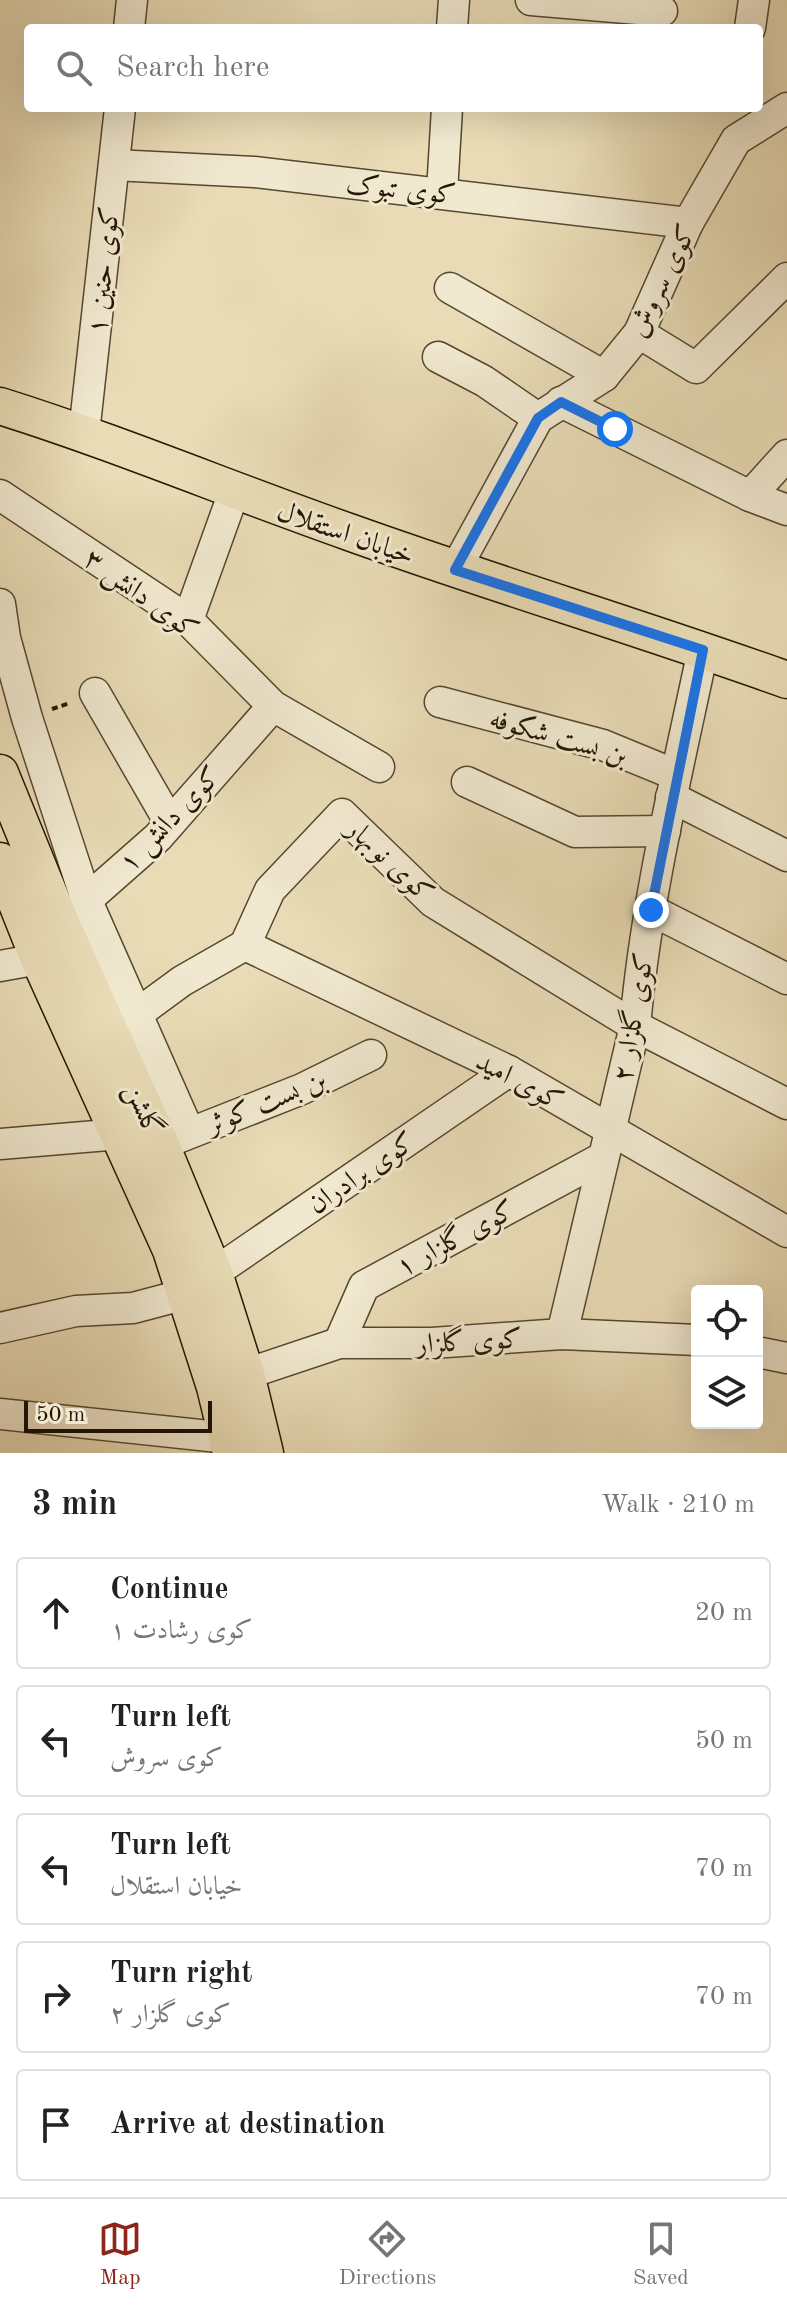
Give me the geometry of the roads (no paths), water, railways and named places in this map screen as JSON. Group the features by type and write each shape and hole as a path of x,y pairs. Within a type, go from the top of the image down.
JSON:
{"main road":[{"name":"خیابان استقلال","path":"0,406 84,433 234,492 455,570 787,680"},
{"name":"گلشن","path":"0,773 74,911 175,1139 230,1445"},
{"name":"گلشن","path":"0,861 39,959 171,1250 200,1284 246,1374 265,1453"}],"street":[{"path":"129,24 132,0"},
{"path":"452,24 454,0"},
{"path":"531,0 662,11"},
{"path":"751,24 754,0"},
{"name":"کوی سروش","path":"549,410 604,376 639,333 688,223 736,140 787,108"},
{"name":"کوی حنین ۱","path":"84,433 120,112"},
{"path":"442,192 447,112"},
{"path":"736,140 740,112"},
{"name":"کوی تبوک","path":"114,165 254,172 688,223"},
{"path":"639,333 696,368 787,278"},
{"path":"450,288 604,376"},
{"path":"438,357 549,410 787,510"},
{"path":"455,570 549,410"},
{"path":"750,496 787,455"},
{"path":"188,620 234,492"},
{"name":"کوی دانش ۳","path":"0,495 188,620 273,706 379,767"},
{"path":"0,604 5,638 74,911"},
{"name":"کوی گلزار ۲","path":"562,1334 635,1026 665,831 703,650"},
{"path":"95,693 170,823"},
{"name":"بن بست شکوفه","path":"440,702 603,745 787,856"},
{"name":"کوی دانش ۱","path":"74,911 170,823 273,706"},
{"path":"467,782 575,832 665,831"},
{"name":"کوی نوبهار","path":"245,945 270,890 342,814 433,902 635,1026"},
{"path":"651,910 787,979"},
{"path":"125,1023 182,981 245,945"},
{"name":"کوی امید","path":"245,945 509,1071 787,1232"},
{"path":"0,966 39,959"},
{"path":"635,1026 787,1104"},
{"name":"بن بست کوثر","path":"175,1139 302,1089 371,1055"},
{"name":"کوی برادران","path":"0,1328 76,1311 133,1308 200,1284 509,1071"},
{"path":"0,1144 120,1134"},
{"name":"کوی گلزار ۱","path":"339,1343 364,1286 602,1158"},
{"name":"کوی گلزار","path":"246,1374 339,1343 432,1343 562,1334 691,1340"},
{"path":"763,1353 787,1358"},
{"path":"0,1414 230,1445"}]}
